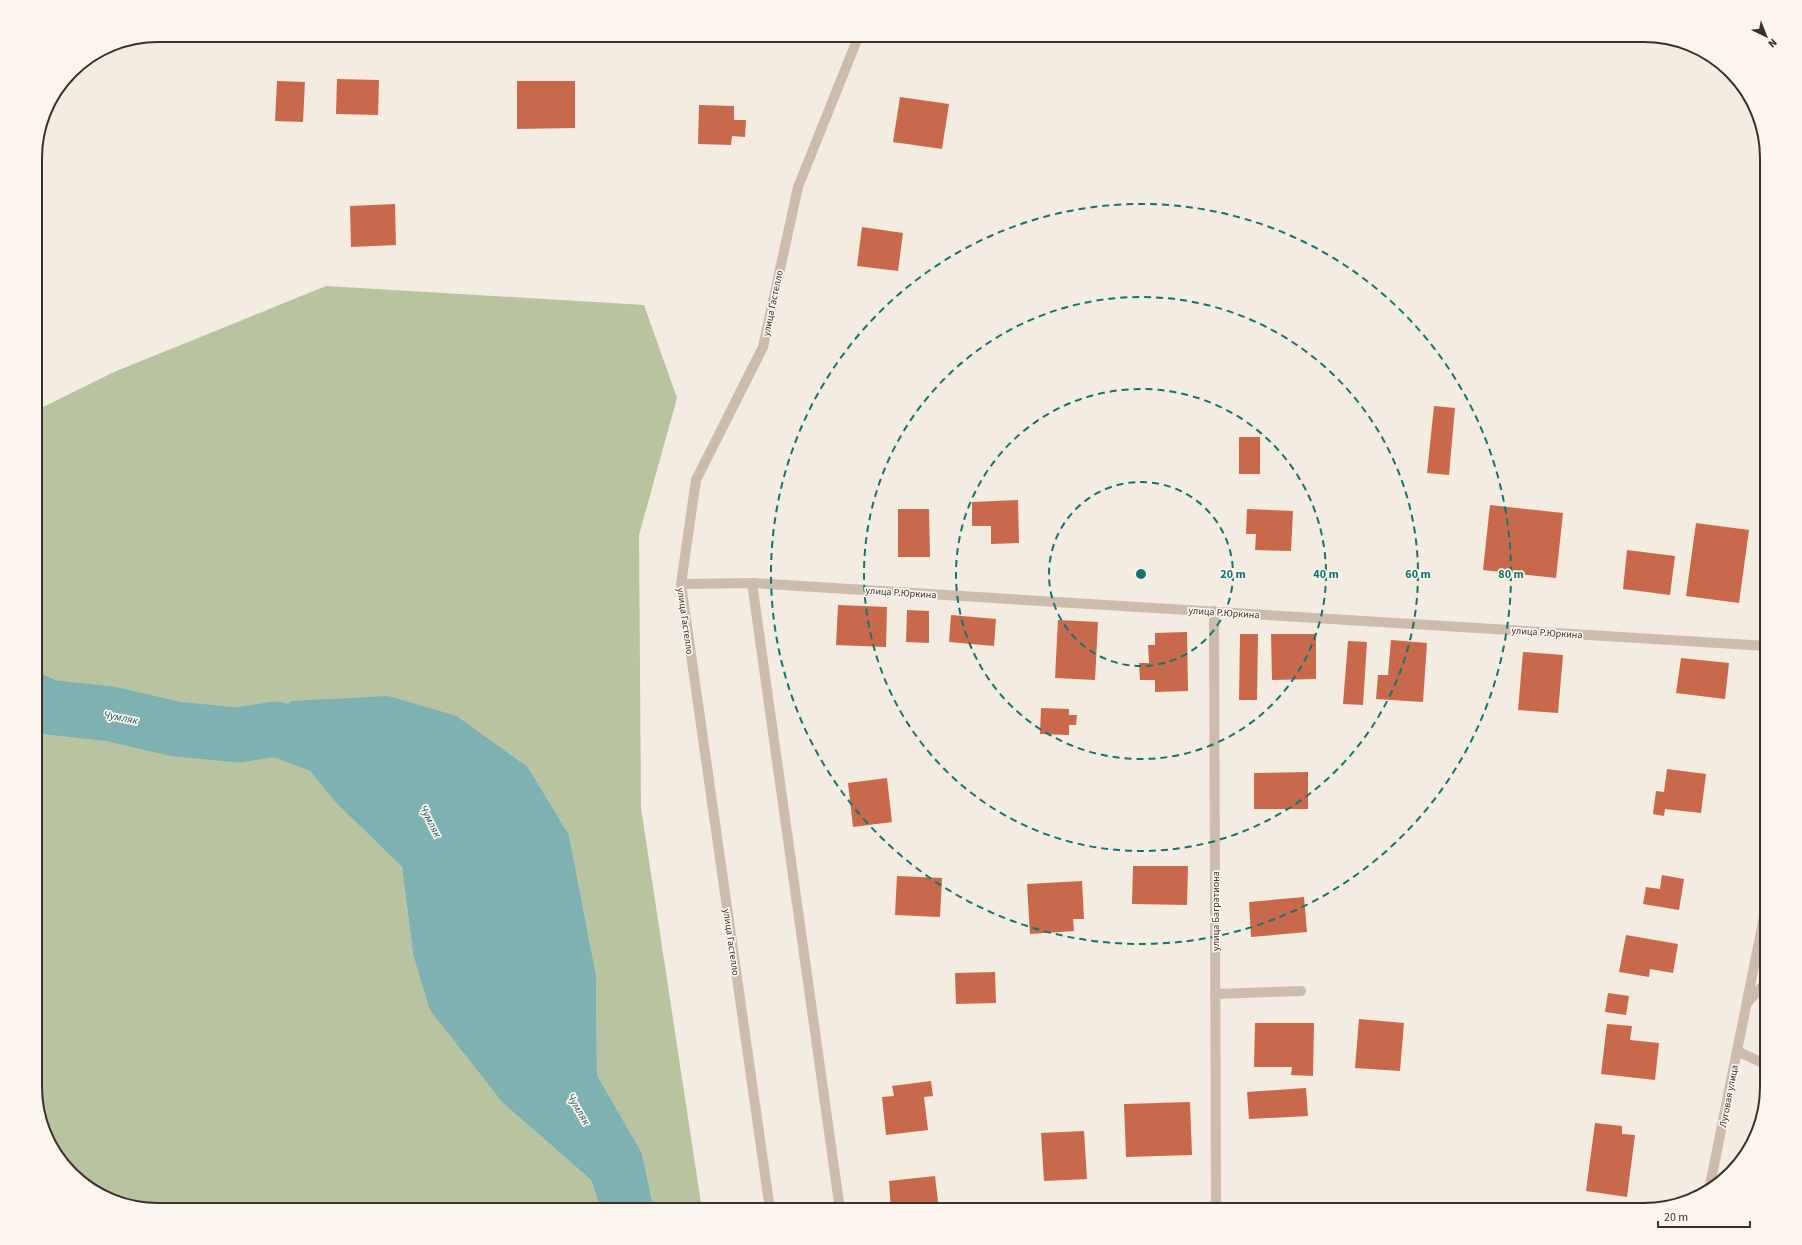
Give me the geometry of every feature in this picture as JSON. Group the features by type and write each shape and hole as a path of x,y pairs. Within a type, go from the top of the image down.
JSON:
{"street":[{"name":"улица Гастелло","path":"769,1203 681,584 696,480 763,347 798,187 856,42"},
{"name":"улица Р.Юркина","path":"681,584 752,583 1760,646"},
{"path":"752,583 839,1203"},
{"name":"улица Багратиона","path":"1214,611 1216,1203"},
{"name":"Луговая улица","path":"1711,1182 1760,937"},
{"path":"1747,1003 1760,989"},
{"path":"1215,994 1301,991"},
{"path":"1737,1051 1760,1062"}],"green space":[{"path":"326,286 644,305 677,398 639,535 641,808 701,1203 653,1203 642,1153 597,1075 596,975 569,835 528,767 457,716 276,729 337,804 402,867 413,954 503,1103 591,1180 599,1203 151,1203 135,1201 107,1191 82,1174 66,1158 48,1124 42,1094 42,408 114,372"}],"water":[{"path":"388,696 457,716 528,767 569,835 596,975 597,1075 642,1153 653,1203 599,1203 591,1180 503,1103 430,1010 413,954 402,867 337,804 276,729 291,701"}],"building":[{"path":"337,79 379,80 378,115 336,114"},
{"path":"277,81 305,82 303,122 275,121"},
{"path":"517,81 575,81 575,128 517,129"},
{"path":"900,97 949,104 942,149 893,142"},
{"path":"699,105 734,106 734,120 746,120 745,137 732,136 731,145 698,144"},
{"path":"395,204 396,245 351,247 350,206"},
{"path":"862,227 903,233 898,271 857,266"},
{"path":"1434,406 1455,408 1449,475 1427,473"},
{"path":"1239,437 1260,437 1260,474 1239,474"},
{"path":"1018,500 1019,543 991,544 991,526 972,526 972,502"},
{"path":"1490,505 1563,513 1556,578 1483,570"},
{"path":"898,509 929,509 930,557 898,557"},
{"path":"1247,509 1293,511 1291,551 1255,550 1256,534 1246,534"},
{"path":"1696,523 1749,530 1739,603 1686,596"},
{"path":"1627,550 1675,556 1670,595 1623,589"},
{"path":"838,605 887,607 886,647 836,645"},
{"path":"907,610 929,611 929,643 906,642"},
{"path":"951,615 996,619 994,646 949,642"},
{"path":"1058,620 1098,622 1095,680 1055,678"},
{"path":"1187,632 1188,691 1155,692 1155,680 1140,680 1139,663 1149,663 1148,645 1155,645 1155,633"},
{"path":"1240,634 1258,634 1257,700 1239,700"},
{"path":"1271,634 1316,634 1316,679 1272,680"},
{"path":"1391,640 1427,643 1423,702 1376,699 1378,675 1388,675"},
{"path":"1348,641 1367,642 1363,705 1343,704"},
{"path":"1523,652 1563,655 1558,713 1518,710"},
{"path":"1681,658 1729,663 1725,699 1676,693"},
{"path":"1041,708 1069,709 1069,715 1077,715 1076,725 1069,725 1069,735 1040,734"},
{"path":"1667,769 1706,774 1701,813 1665,809 1664,816 1653,814 1656,791 1664,792"},
{"path":"1308,772 1308,809 1254,809 1254,773"},
{"path":"887,778 892,822 853,827 848,783"},
{"path":"1133,866 1188,866 1187,905 1132,904"},
{"path":"1662,875 1684,879 1679,910 1643,904 1646,887 1660,889"},
{"path":"897,876 942,878 940,917 895,915"},
{"path":"1082,881 1084,919 1073,919 1074,931 1030,934 1027,884"},
{"path":"1304,897 1307,932 1251,937 1249,902"},
{"path":"1626,935 1678,944 1673,973 1650,969 1649,977 1619,972"},
{"path":"995,972 996,1003 956,1004 955,973"},
{"path":"1608,993 1629,996 1626,1015 1605,1012"},
{"path":"1359,1019 1404,1023 1400,1071 1355,1068"},
{"path":"1255,1023 1314,1023 1313,1076 1291,1075 1292,1067 1254,1067"},
{"path":"1607,1024 1632,1026 1630,1040 1659,1043 1655,1080 1601,1074"},
{"path":"931,1081 933,1096 924,1097 928,1130 886,1135 882,1097 894,1096 892,1086"},
{"path":"1306,1088 1308,1116 1249,1119 1247,1092"},
{"path":"1190,1102 1192,1155 1126,1157 1124,1104"},
{"path":"1595,1123 1622,1126 1622,1134 1635,1135 1627,1197 1586,1191"},
{"path":"1084,1131 1087,1179 1044,1181 1041,1133"},
{"path":"935,1176 938,1203 891,1203 889,1181"}],"waterway":[{"name":"Чумляк","path":"42,704 48,707 111,714 176,729 238,735 276,729 347,755"}]}
